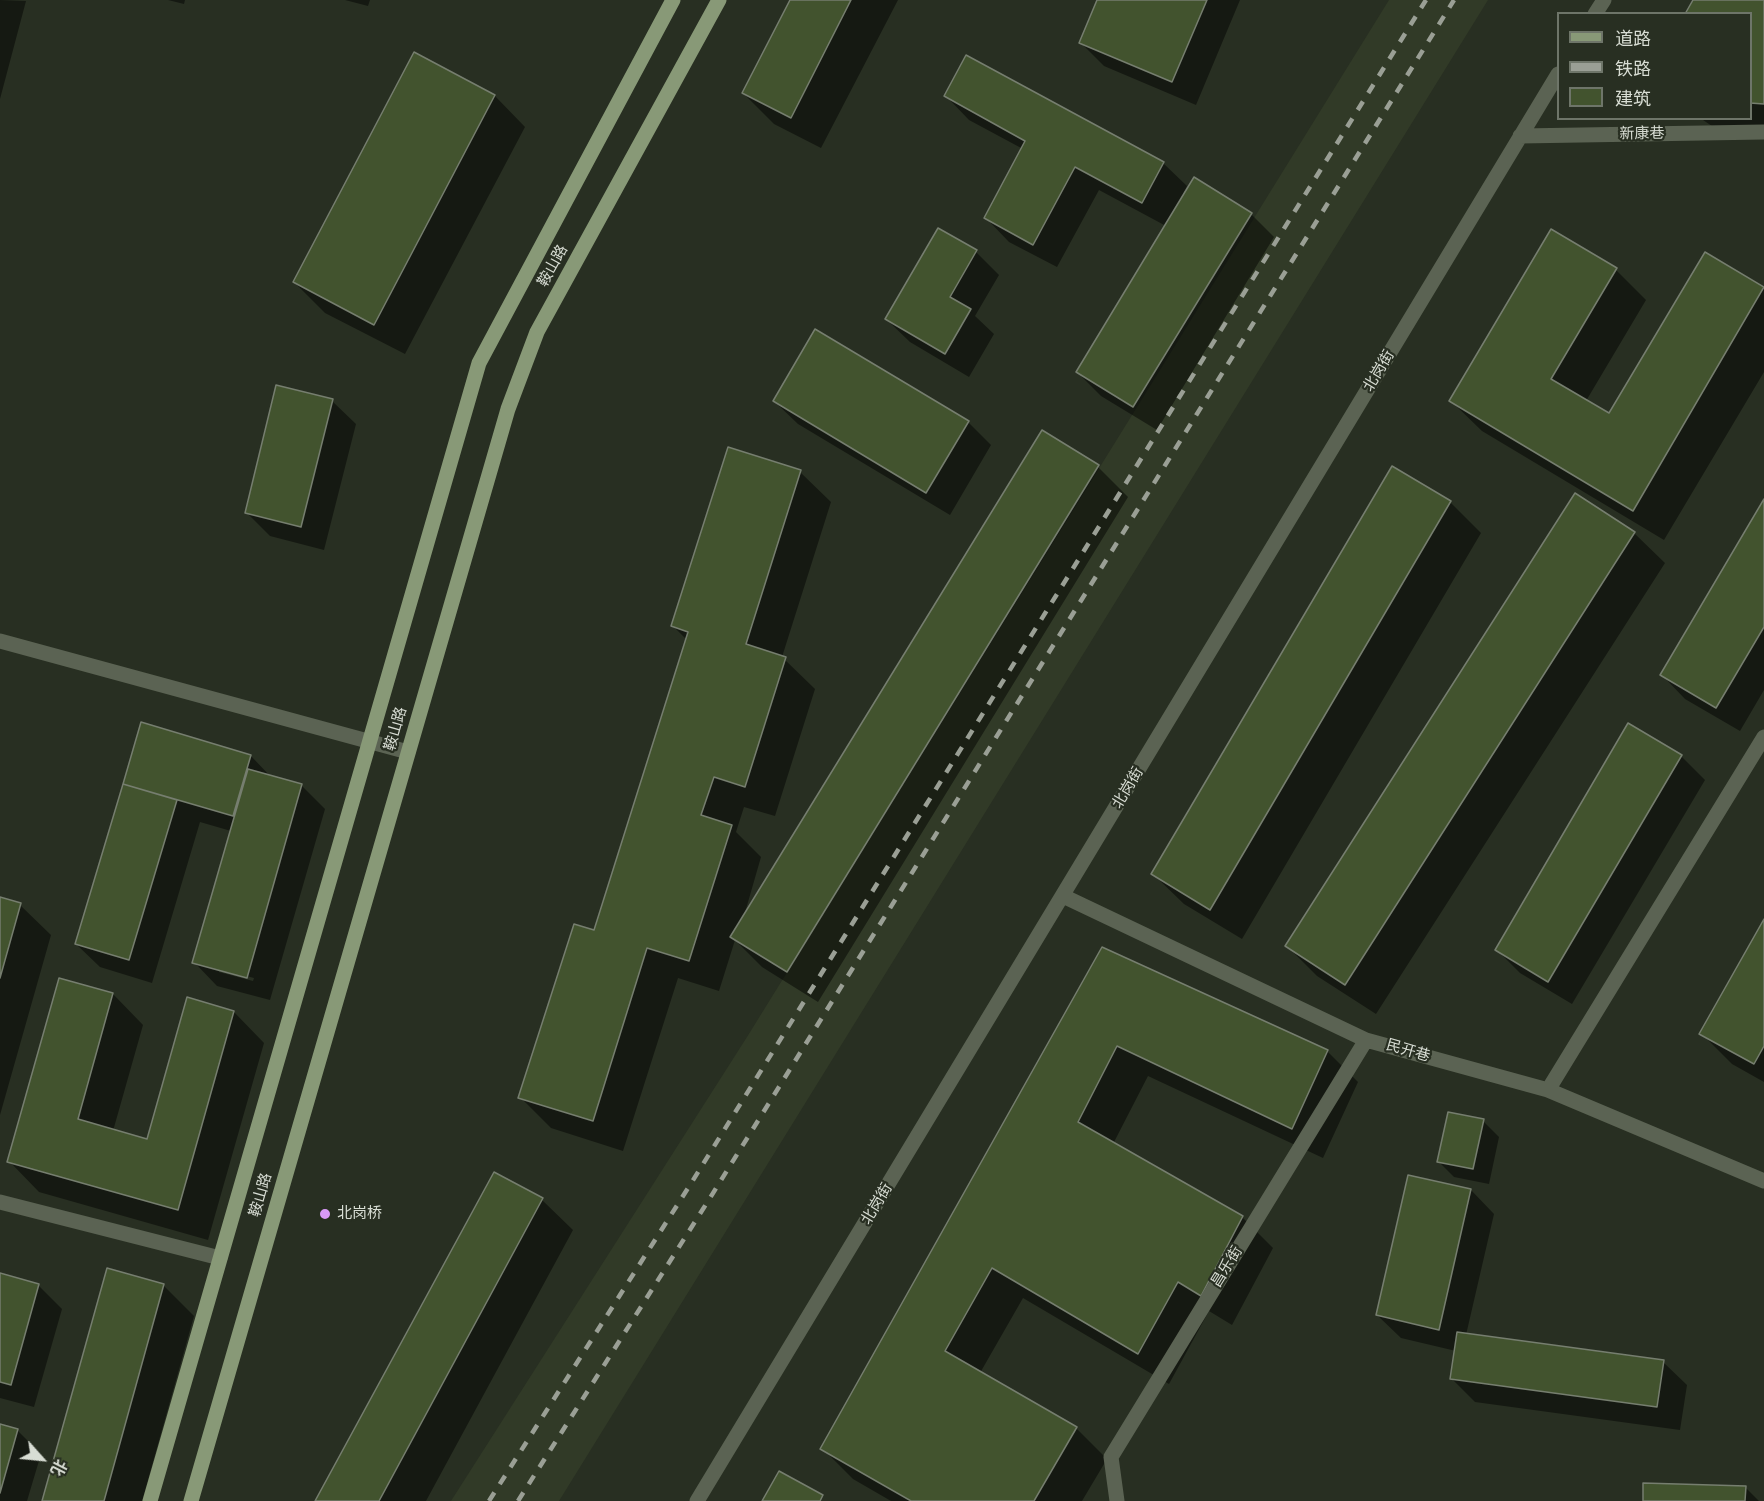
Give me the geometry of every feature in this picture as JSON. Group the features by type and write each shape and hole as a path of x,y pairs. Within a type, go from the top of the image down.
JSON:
{"main road":[{"name":"鞍山路","path":"191,1501 508,409 537,332 719,0"},
{"name":"鞍山路","path":"150,1501 479,363 672,2"}],"street":[{"name":"北岗街","path":"697,1501 1557,76"},
{"name":"新康巷","path":"1520,136 1764,132"},
{"path":"0,641 408,752"},
{"path":"1548,1090 1764,737"},
{"name":"民开巷","path":"1063,896 1366,1040 1548,1090 1764,1181"},
{"name":"昌乐街","path":"1117,1501 1111,1457 1366,1040"},
{"path":"0,1202 220,1258"}],"shaded area":[{"path":"1389,0 1488,0 559,1501 451,1501 747,1037"}],"building":[{"path":"790,0 851,0 791,118 742,93"},
{"path":"1097,0 1207,0 1172,82 1079,43"},
{"path":"1693,0 1764,0 1764,104 1752,103 1752,12 1686,12"},
{"path":"414,52 495,95 374,325 293,282"},
{"path":"966,55 1164,162 1142,203 1075,167 1033,245 984,218 1025,141 944,96"},
{"path":"1194,177 1252,213 1133,407 1076,372"},
{"path":"938,228 977,250 950,297 971,309 945,354 885,319"},
{"path":"1551,229 1617,268 1551,379 1609,413 1705,252 1764,287 1633,511 1449,401"},
{"path":"815,329 969,421 926,493 773,401"},
{"path":"276,385 333,399 301,527 245,513"},
{"path":"1042,430 1099,465 787,972 730,937"},
{"path":"728,447 801,470 746,644 786,657 745,787 714,777 701,815 732,825 689,961 647,948 593,1121 518,1098 574,924 594,930 688,632 671,626"},
{"path":"1392,466 1451,501 1210,910 1151,874"},
{"path":"1575,493 1635,532 1345,985 1285,946"},
{"path":"1764,499 1764,627 1716,708 1660,675"},
{"path":"141,722 251,755 233,816 123,784"},
{"path":"1628,723 1682,755 1548,982 1495,950"},
{"path":"248,769 302,784 247,978 192,963"},
{"path":"123,784 177,800 129,960 75,944"},
{"path":"0,897 21,903 0,978"},
{"path":"1764,919 1764,1046 1754,1064 1699,1034"},
{"path":"1102,947 1328,1050 1292,1129 1117,1046 1078,1122 1243,1216 1201,1296 1178,1282 1138,1354 992,1268 945,1351 1077,1427 1034,1501 911,1501 820,1449"},
{"path":"59,978 113,993 78,1119 147,1139 187,997 234,1011 178,1210 7,1162"},
{"path":"1448,1112 1484,1119 1473,1169 1437,1162"},
{"path":"494,1172 543,1198 379,1501 315,1501"},
{"path":"1408,1175 1471,1189 1439,1330 1376,1315"},
{"path":"107,1268 164,1284 104,1501 42,1501"},
{"path":"0,1273 39,1284 11,1385 0,1382"},
{"path":"1457,1332 1664,1360 1657,1407 1450,1379"},
{"path":"0,1424 18,1429 0,1493"},
{"path":"779,1471 823,1495 820,1501 762,1501"},
{"path":"1643,1483 1746,1486 1745,1501 1643,1501"}],"railway":[{"path":"489,1501 690,1185 1426,0"},
{"path":"518,1501 710,1198 1454,0"}],"place":[{"name":"北岗桥","path":"325,1214"}]}
